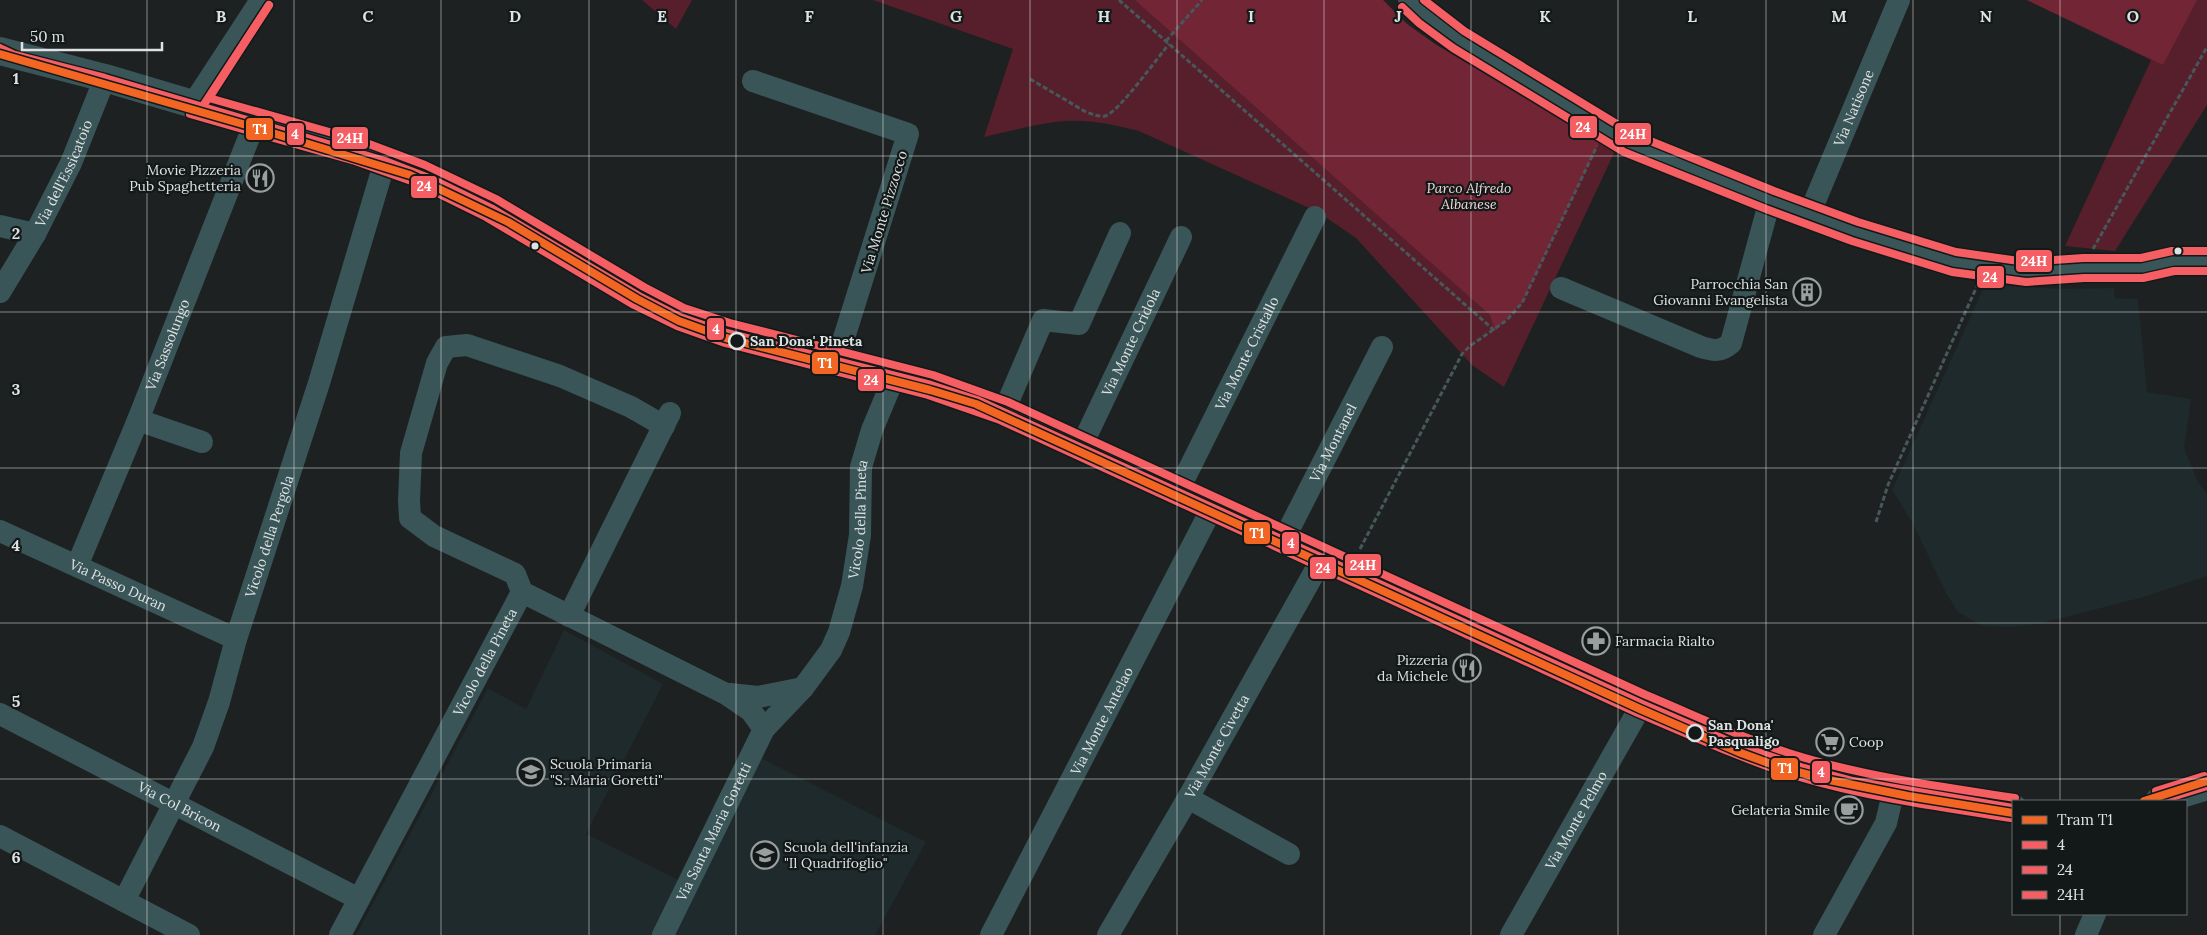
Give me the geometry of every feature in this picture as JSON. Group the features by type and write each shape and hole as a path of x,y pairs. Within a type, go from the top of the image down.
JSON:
{"street":[{"path":"193,104 261,0"},
{"path":"1408,0 1450,33 1628,143 1809,215 1954,262 1987,268 2026,272 2084,268 2142,268 2173,261 2207,261"},
{"name":"Via Natisone","path":"1809,215 1899,0"},
{"path":"5,51 255,122 385,161 421,174 491,208 639,296 680,317 727,333 895,375 1004,411 1642,704 1737,745 1782,761 1894,789 2012,808"},
{"name":"Via dell'Essicatoio","path":"0,292 35,234 71,163 105,78"},
{"name":"Via Monte Pizzocco","path":"753,81 908,134 837,360"},
{"name":"Via Sassolungo","path":"76,566 138,420 255,122"},
{"name":"Vicolo della Pergola","path":"124,901 203,747 219,702 236,639 319,383 385,161"},
{"path":"1561,288 1701,348 1714,352 1725,349 1731,343 1770,200"},
{"name":"Via Monte Cristallo","path":"1178,491 1316,217"},
{"path":"0,226 35,234"},
{"path":"1004,411 1043,320 1079,324 1120,233"},
{"name":"Via Monte Cridola","path":"1081,446 1182,237"},
{"path":"522,592 515,574 434,536 410,518 408,501 411,453 436,363 446,347 467,345 560,376 630,407 667,420 569,616"},
{"name":"Via Montanel","path":"1284,539 1382,346"},
{"name":"Vicolo della Pineta","path":"340,935 522,592 726,694 751,711 764,729 803,688 831,650 846,610 860,535 861,467 872,430 895,375"},
{"path":"138,420 202,442"},
{"name":"Via Monte Antelao","path":"991,935 1213,506"},
{"name":"Via Passo Duran","path":"0,531 236,639"},
{"name":"Via Monte Civetta","path":"1108,935 1188,798 1323,557"},
{"name":"Vicolo della Pineta","path":"726,694 758,697 803,688"},
{"name":"Via Monte Pelmo","path":"1511,935 1642,704"},
{"name":"Via Col Bricon","path":"1,718 175,804 359,899"},
{"name":"Via Santa Maria Goretti","path":"663,935 764,729"},
{"path":"2162,800 2207,786"},
{"path":"1824,935 1886,823 1894,789"},
{"path":"1188,798 1290,854"},
{"path":"0,836 189,935"},
{"path":"2086,935 2095,915"}],"path":[{"path":"1119,0 1495,331"},
{"path":"1030,79 1086,112 1096,116 1105,116 1118,106 1202,0"},
{"path":"2102,234 2207,47"},
{"path":"1356,556 1456,365 1470,346 1495,331 1522,304 1605,130"},
{"path":"1876,522 1888,485 1987,268"}],"shaded area":[{"path":"1985,285 2063,289 2114,288 2115,298 2138,299 2147,392 2191,399 2184,448 2198,482 2207,494 2207,576 2140,598 2038,624 2010,627 1983,626 1958,612 1946,593 1912,522 1892,490"},
{"name":"Scuola Primaria \"S. Maria Goretti\"","path":"564,630 663,684 586,834 682,882 656,935 356,935 488,688 526,709"},
{"path":"759,757 926,842 875,935 673,935"}],"green space":[{"path":"642,0 692,0 676,29"},
{"name":"Parco Alfredo Albanese","path":"873,0 1383,0 1407,24 1435,44 1615,151 1504,387 1472,365 1356,238 1318,212 1139,131 1118,126 1087,121 1066,121 1037,125 984,137 1013,49"},
{"path":"1135,0 1383,0 1407,24 1435,44 1599,143 1522,303 1495,331 1490,315"},
{"path":"2027,0 2207,0 2207,105 2115,251 2065,246 2151,60"},
{"path":"2027,0 2197,0 2163,65"}],"tram line":[{"name":"T1","path":"0,54 253,127 410,175 508,222 637,299 679,321 726,338 930,390 976,404 1640,709 1741,753 1782,768 1829,780 1908,796 2012,813"},
{"name":"T1","path":"2147,800 2207,781"}],"transit line":[{"name":"24H","path":"1424,0 1464,31 1633,134 1774,191 1858,222 1956,252 2026,262 2083,258 2141,258 2172,251 2207,251"},
{"name":"24","path":"201,109 269,5"},
{"name":"24H","path":"269,5 209,98 361,141 425,165 496,199 644,287 684,308 730,323 933,375 1008,402 1646,695 1744,737 1785,752 1857,771 2015,798"},
{"name":"24","path":"1402,7 1419,23 1453,48 1624,152 1852,241 1952,272 2026,282 2084,278 2143,278 2174,271 2207,271"},
{"name":"4","path":"0,48 15,55 105,78 385,161 434,180 491,208 639,296 680,317 727,333 931,385 977,400 1642,704 1740,746 1801,767 1853,781 2012,808"},
{"name":"24","path":"190,114 355,161 417,183 486,217 634,305 677,326 725,343 928,395 1000,420 1638,713 1756,762 1796,776 1849,790 1903,801 2011,818"},
{"name":"24H","path":"2156,791 2204,776"},
{"name":"4","path":"2162,800 2207,786"}],"place":[{"name":"Movie Pizzeria Pub Spaghetteria","path":"260,178"},
{"name":"Parrocchia San Giovanni Evangelista","path":"1807,292"},
{"name":"San Dona' Pineta","path":"737,341"},
{"name":"Farmacia Rialto","path":"1596,641"},
{"name":"Pizzeria da Michele","path":"1467,668"},
{"name":"San Dona' Pasqualigo","path":"1695,733"},
{"name":"Coop","path":"1830,742"},
{"name":"Scuola Primaria \"S. Maria Goretti\"","path":"531,772"},
{"name":"Gelateria Smile","path":"1849,810"},
{"name":"Scuola dell'infanzia \"Il Quadrifoglio\"","path":"765,855"}]}
